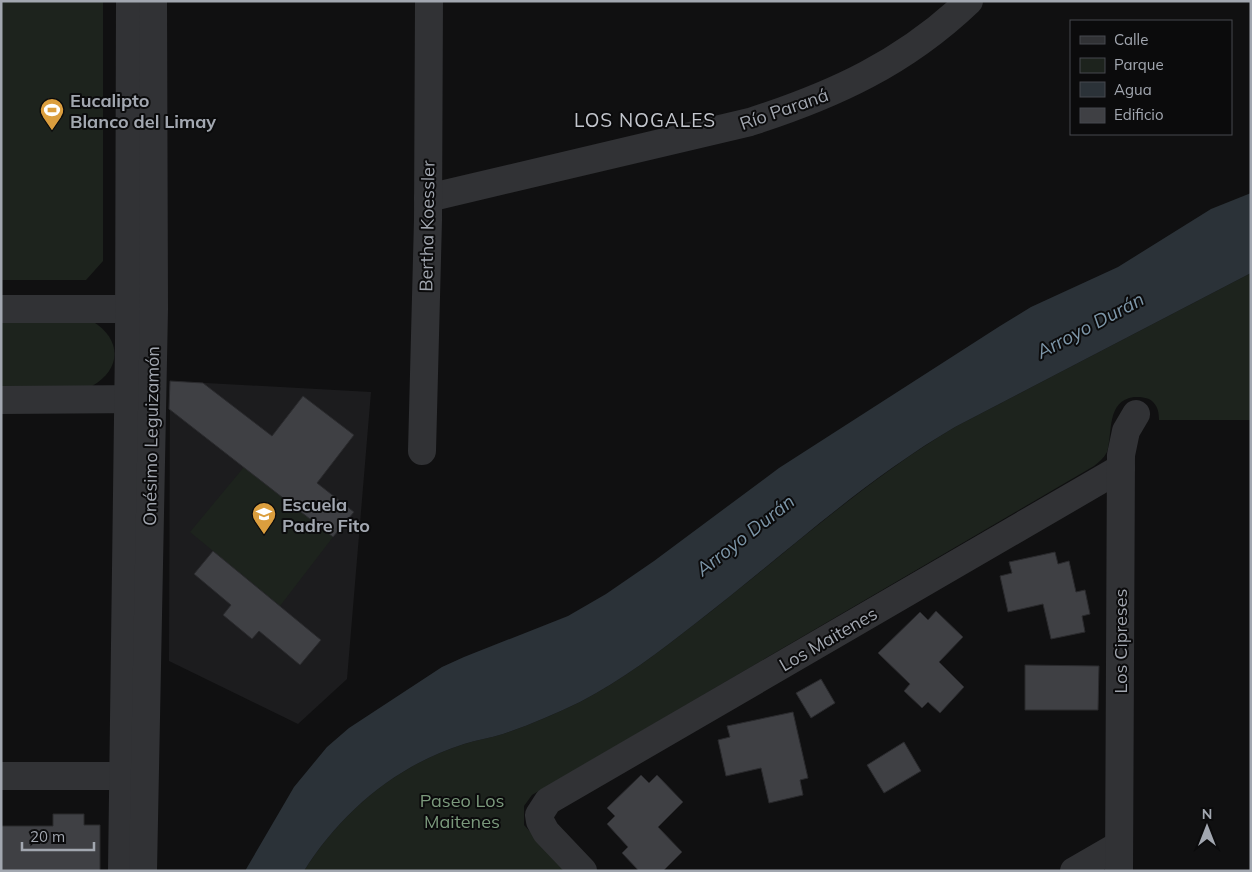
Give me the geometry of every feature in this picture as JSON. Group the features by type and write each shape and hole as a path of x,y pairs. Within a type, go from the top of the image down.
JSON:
{"street":[{"name":"Onésimo Leguizamón","path":"130,1 142,309"},
{"name":"Onésimo Leguizamón","path":"122,871 134,776 142,309 153,1"},
{"name":"Bertha Koessler","path":"422,451 428,198 429,1"},
{"name":"Río Paraná","path":"428,198 750,122 790,109 833,92 901,56 941,27 969,1"},
{"path":"1,309 142,309"},
{"path":"1,400 140,399"},
{"name":"Los Cipreses","path":"1119,858 1121,468 1124,438 1136,414"},
{"name":"Los Maitenes","path":"583,871 542,828 539,815 548,802 1121,468"},
{"path":"1,776 134,776"},
{"name":"Onésimo Leguizamón","path":"134,776 143,871"},
{"path":"1074,871 1119,858"}],"shaded area":[{"name":"Escuela Padre Fito","path":"170,381 371,392 347,679 298,724 169,661"}],"green space":[{"name":"Eucalipto Blanco del Limay","path":"1,1 103,1 103,261 86,280 1,280"},
{"name":"Paseo Los Maitenes","path":"1251,273 1251,420 1159,420 1157,408 1151,400 1134,397 1125,400 1119,404 1112,418 1107,452 1094,466 532,795 524,806 524,825 566,871 304,871 335,829 353,810 373,793 416,764 464,744 523,727 561,711 596,693 640,665 668,644 854,496 920,449 955,427"},
{"path":"1,319 92,321 109,336 113,345 113,363 102,379 92,386 1,389"},
{"path":"244,467 333,537 280,606 190,532"}],"water":[{"name":"Arroyo Durán","path":"1251,193 1251,273 955,427 920,449 854,496 668,644 640,665 596,693 561,711 523,727 464,744 416,764 373,793 353,810 335,829 304,871 245,871 294,787 327,747 349,728 442,667 568,616 606,594 654,561 779,468 1000,326 1031,307 1118,267 1211,209"}],"building":[{"path":"170,381 203,383 272,436 303,396 354,435 317,483 354,512 333,537 169,409"},
{"path":"213,551 321,640 300,665 259,631 252,639 223,615 231,605 194,574"},
{"path":"1055,552 1058,564 1069,561 1076,592 1085,590 1090,614 1082,616 1085,632 1051,639 1043,604 1008,612 1000,576 1012,573 1009,562"},
{"path":"936,611 963,637 939,662 964,687 940,713 928,702 922,708 904,691 910,684 878,653 920,612 928,620"},
{"path":"1025,665 1099,666 1098,710 1025,710"},
{"path":"821,679 835,703 811,718 796,693"},
{"path":"793,712 808,778 800,780 803,795 769,803 761,768 726,776 718,740 730,737 727,726"},
{"path":"904,742 921,771 884,793 867,765"},
{"path":"641,775 649,783 657,775 683,802 658,827 682,852 663,871 639,871 622,853 628,847 607,824 615,816 607,808"},
{"path":"53,814 84,814 84,825 100,825 100,871 1,871 1,826 53,826"}],"place":[{"name":"Eucalipto Blanco del Limay","path":"52,131"},
{"name":"Escuela Padre Fito","path":"264,535"}],"district":[{"name":"LOS NOGALES","path":"645,120"}]}
